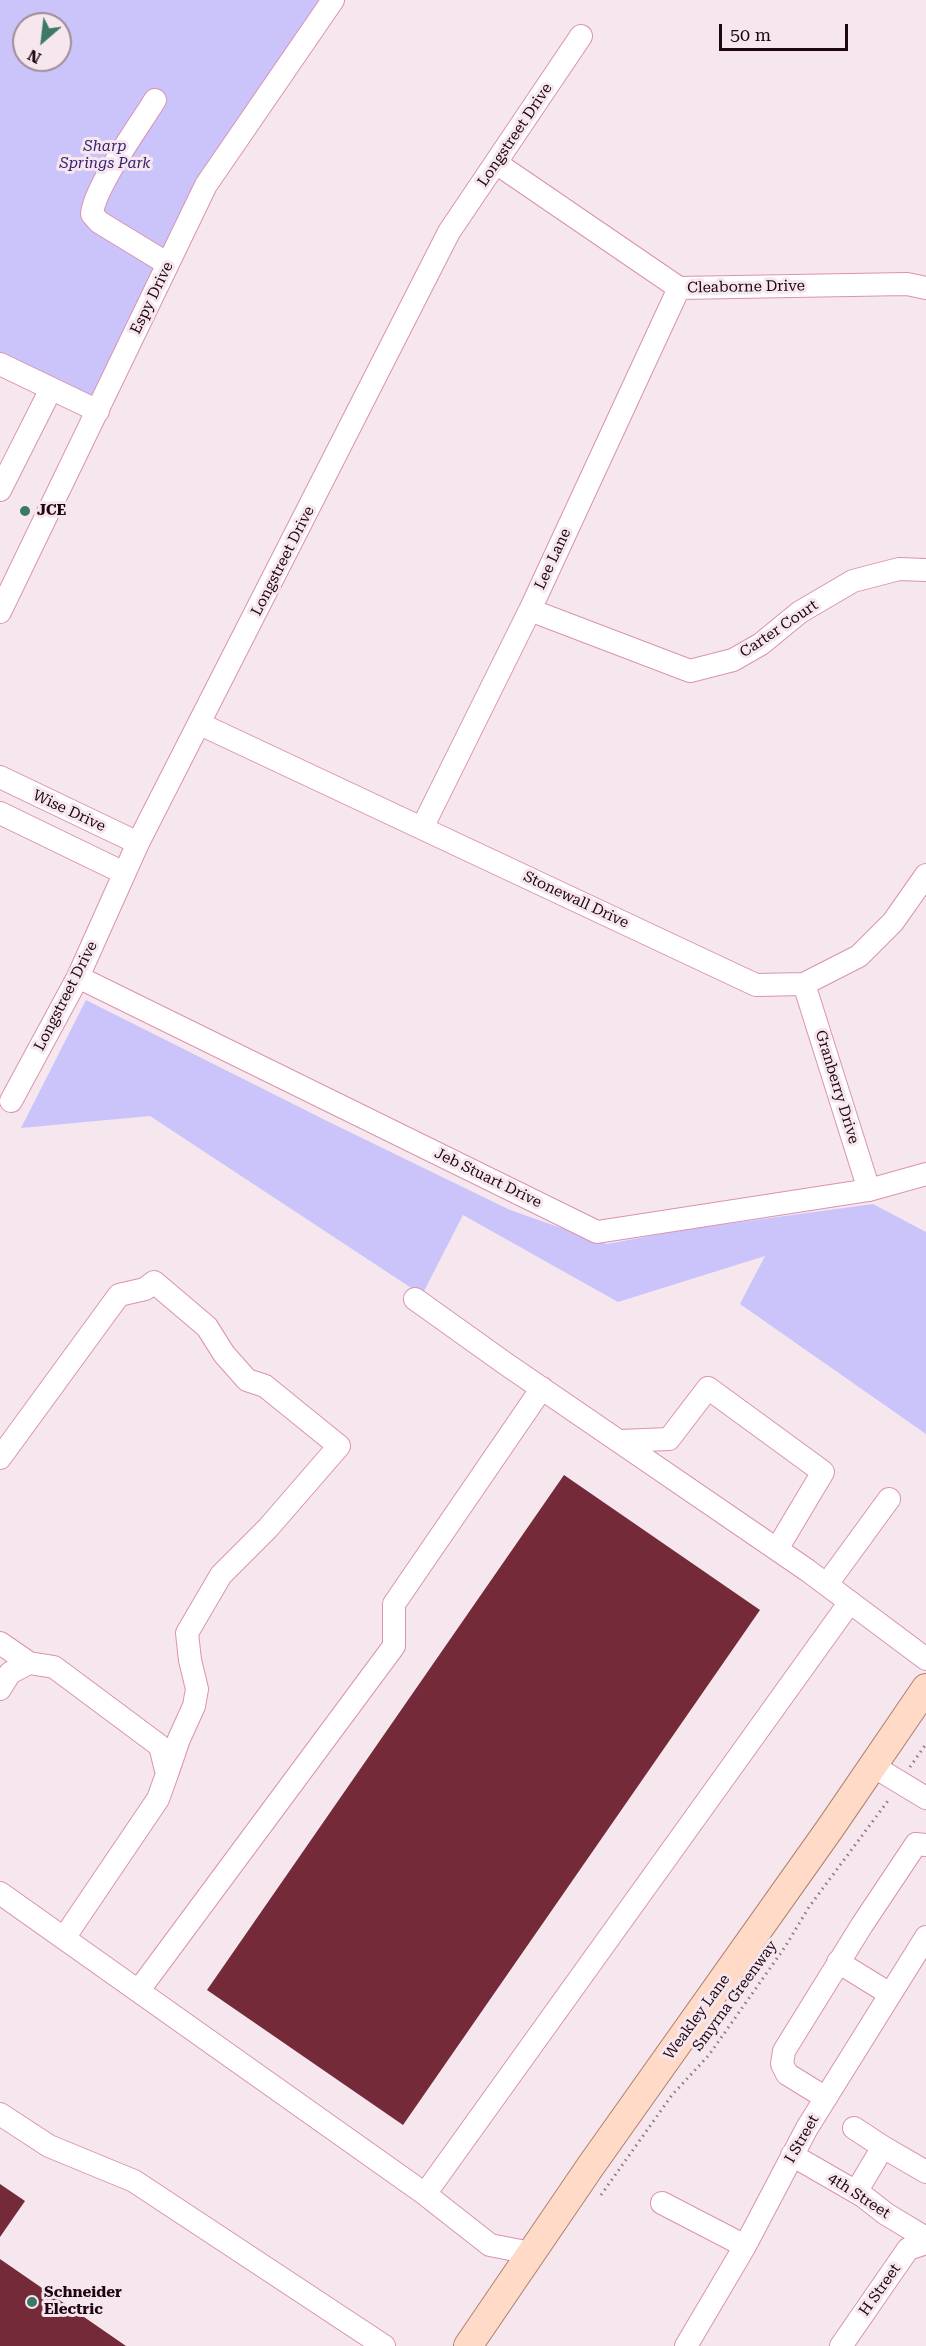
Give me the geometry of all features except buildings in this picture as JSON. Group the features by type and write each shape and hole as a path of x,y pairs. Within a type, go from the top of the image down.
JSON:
{"main road":[{"name":"Weakley Lane","path":"468,2346 926,1688"}],"street":[{"name":"Espy Drive","path":"0,612 206,185 333,0"},
{"name":"Longstreet Drive","path":"11,1101 78,977 138,843 449,232 581,36"},
{"path":"155,100 100,189 92,214 99,222 168,264"},
{"name":"Cleaborne Drive","path":"496,163 679,288 907,284 926,288"},
{"name":"Lee Lane","path":"423,828 530,610 679,288"},
{"path":"0,364 98,411"},
{"path":"0,490 51,389"},
{"name":"Carter Court","path":"530,610 690,671 733,660 761,644 800,612 853,580 899,569 926,570"},
{"name":"Stonewall Drive","path":"200,724 756,985 804,984 859,956 893,922 926,875"},
{"name":"Wise Drive","path":"0,777 138,843"},
{"name":"Wise Drive","path":"0,813 124,873"},
{"name":"Jeb Stuart Drive","path":"78,977 597,1232 869,1190 926,1174"},
{"name":"Granberry Drive","path":"804,984 869,1190"},
{"path":"0,1458 119,1295 145,1289 154,1282 207,1327 224,1354 247,1380 265,1386 339,1446 268,1528 221,1575 187,1633 197,1689 194,1706 179,1739 158,1799 64,1938"},
{"path":"415,1299 827,1584 926,1659"},
{"path":"139,1990 394,1647 394,1604 542,1388"},
{"path":"620,1441 669,1439 708,1388 824,1472 777,1549"},
{"path":"827,1584 889,1498"},
{"path":"425,2194 850,1602"},
{"path":"0,1643 29,1663 54,1667 160,1746 167,1774"},
{"path":"0,1689 10,1673 29,1663"},
{"path":"873,1766 926,1798"},
{"path":"826,2098 787,2074 782,2064 784,2051 838,1962 916,1844 926,1845"},
{"path":"0,1893 425,2194 490,2245 531,2253"},
{"name":"I Street","path":"686,2346 745,2246 792,2155 926,1937"},
{"path":"838,1962 890,1994"},
{"path":"0,2114 49,2146 134,2181 384,2346"},
{"path":"854,2128 926,2172"},
{"path":"856,2192 883,2147"},
{"name":"4th Street","path":"792,2155 856,2192 926,2241"},
{"path":"662,2202 745,2246"},
{"name":"H Street","path":"841,2346 908,2250 926,2241"}],"path":[{"name":"Smyrna Greenway","path":"598,2198 672,2095 709,2055 785,1947 809,1907 879,1815 926,1744"}],"green space":[{"name":"Sharp Springs Park","path":"0,0 334,0 206,185 98,411 0,363"},
{"path":"86,1000 510,1210 607,1244 682,1230 873,1204 926,1232 926,1434 740,1304 765,1256 618,1302 463,1215 422,1295 150,1116 21,1128"}],"place":[{"name":"JCE","path":"25,511"},
{"name":"Schneider Electric","path":"32,2302"}]}
